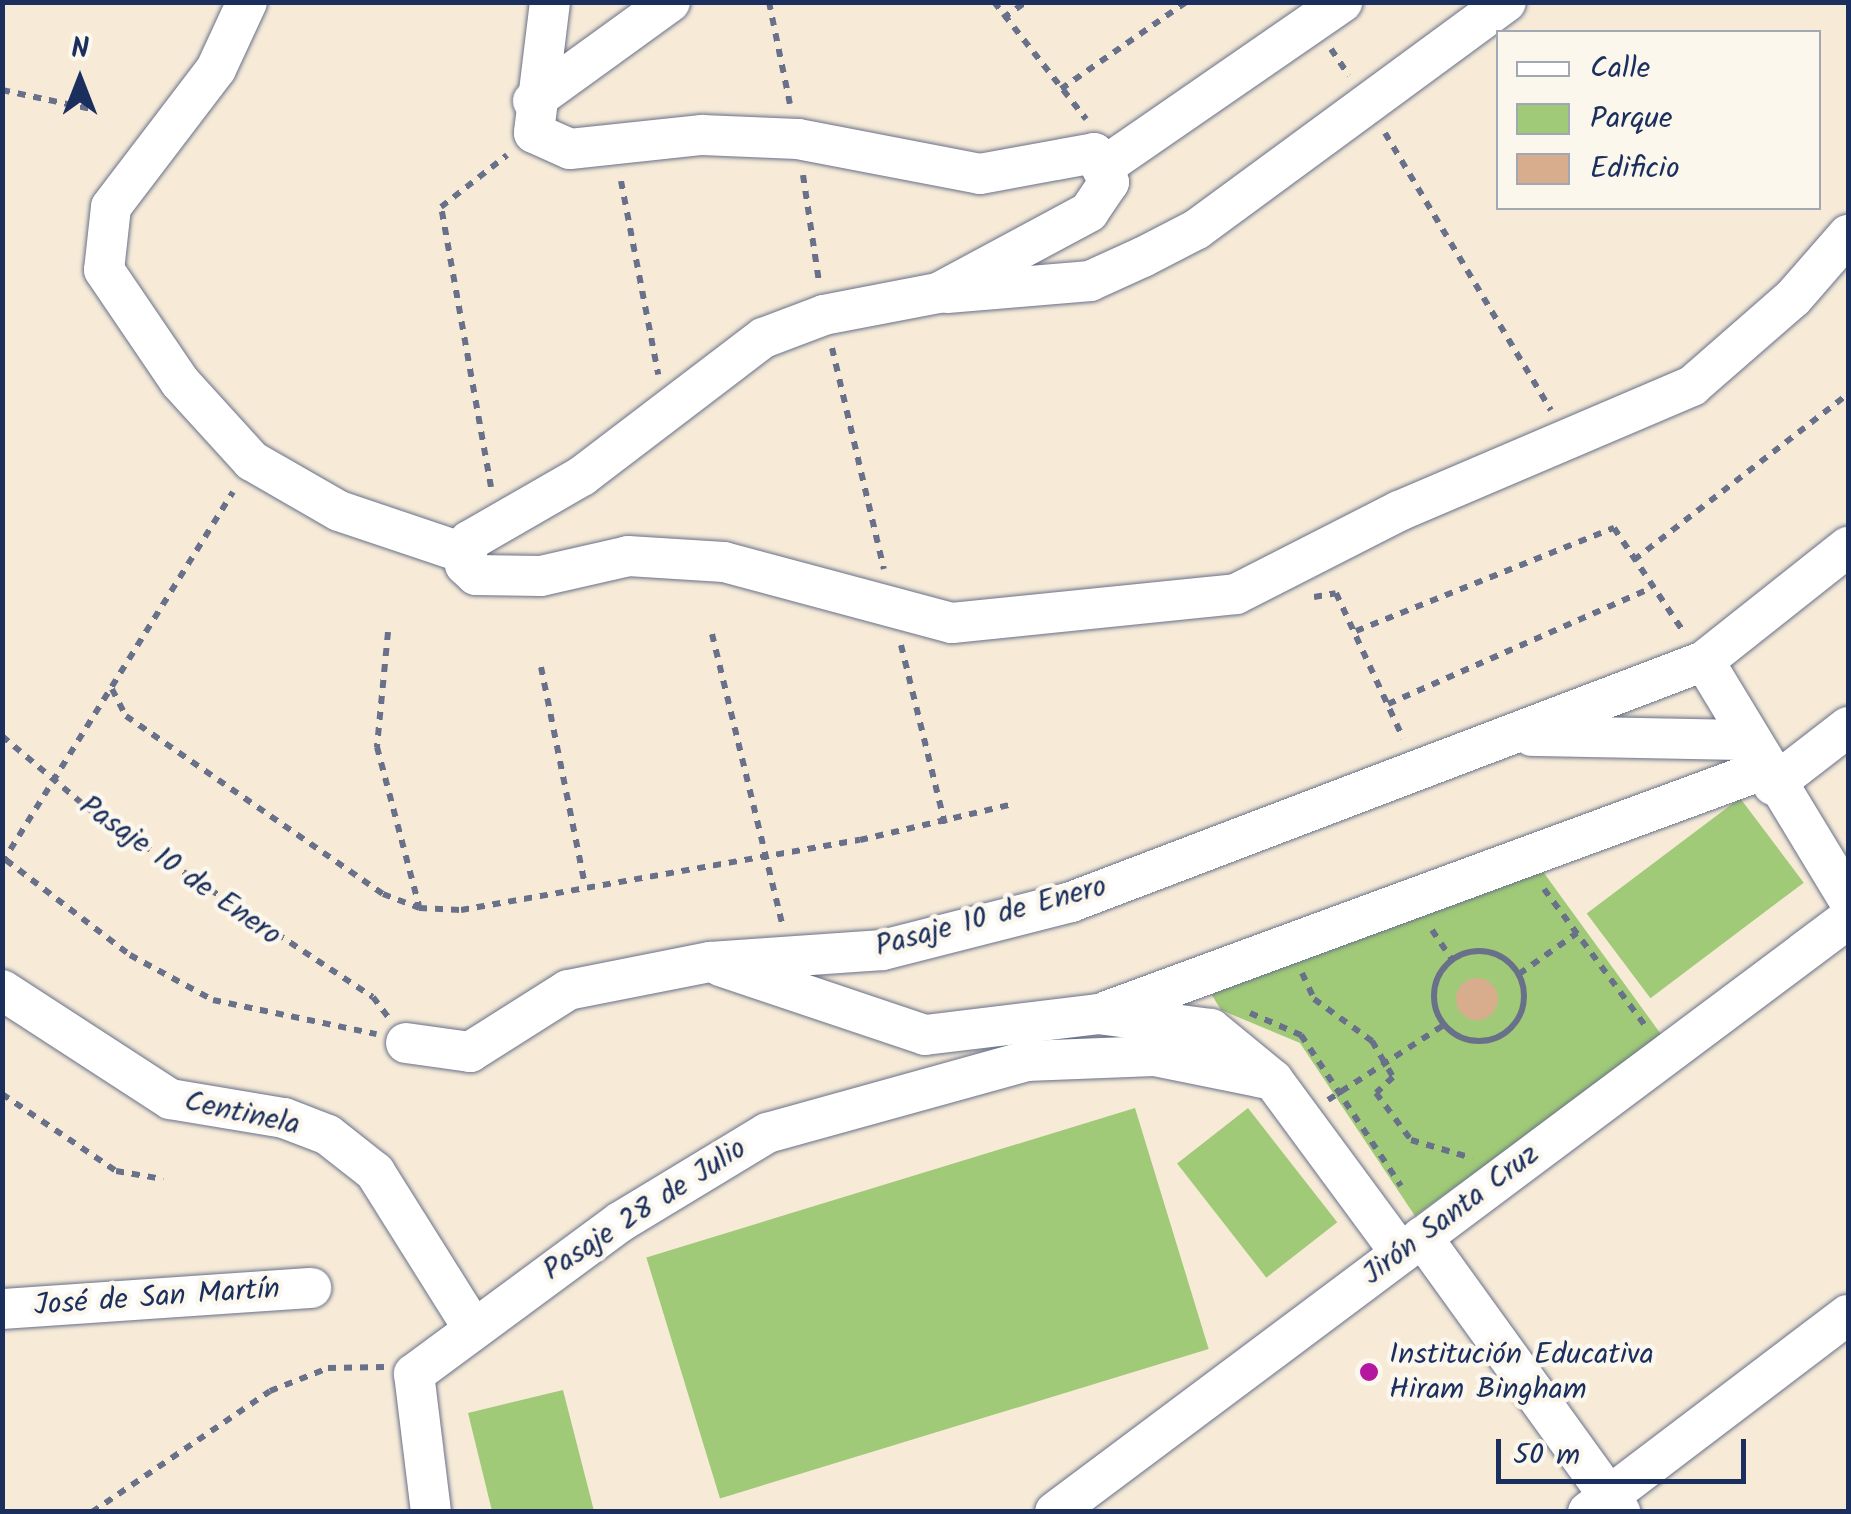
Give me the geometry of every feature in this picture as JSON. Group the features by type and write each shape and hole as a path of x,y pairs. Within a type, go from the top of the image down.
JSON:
{"street":[{"path":"247,2 216,69 127,182 102,236 104,270 132,313 252,461 338,511 464,553 476,575 496,578 628,556 724,562 894,615 952,623 1236,594 1692,386 1793,298 1848,235"},
{"path":"534,117 550,2"},
{"path":"534,117 670,2"},
{"path":"464,553 763,338 824,314 938,294 1090,281 1196,229 1370,106 1506,2"},
{"path":"1106,164 1328,13"},
{"path":"534,117 570,150 702,135 798,140 980,174 1069,154 1094,153 1106,164 1109,182 1089,212 938,294"},
{"name":"Pasaje 10 de Enero","path":"406,1042 470,1052 568,990 710,962 883,950 1071,902 1704,661 1848,546"},
{"path":"1704,661 1762,764 1848,900"},
{"path":"710,962 925,1035 1098,1014 1523,860 1848,727"},
{"path":"1514,736 1762,764"},
{"name":"Jirón Santa Cruz","path":"1055,1512 1848,919"},
{"name":"Centinela","path":"2,990 170,1099 284,1118 328,1135 375,1172 472,1328"},
{"path":"1098,1014 1211,1029 1272,1080 1417,1240 1606,1506 1848,1314"},
{"name":"Pasaje 28 de Julio","path":"414,1374 472,1328 691,1174 767,1132 1026,1062 1154,1056 1272,1080"},
{"name":"José de San Martín","path":"2,1309 311,1288"},
{"path":"414,1374 431,1512"}],"path":[{"path":"769,2 798,140 824,314 945,824"},
{"path":"1003,18 1026,2"},
{"path":"1061,90 1186,2"},
{"path":"1328,13 1370,106 1569,439"},
{"path":"2,90 95,110"},
{"path":"498,528 442,207 534,117"},
{"path":"635,173 618,182 665,409"},
{"path":"1634,560 1848,394"},
{"path":"252,461 56,783 4,860 130,955 213,1000 406,1042"},
{"path":"1356,631 1614,528 1704,661"},
{"path":"1388,704 1651,588"},
{"path":"1302,600 1336,593 1418,772"},
{"path":"388,632 378,748 419,908"},
{"path":"712,634 767,850 788,956"},
{"path":"542,667 585,886"},
{"path":"112,689 126,716 383,894 419,908 460,910 767,850 945,824 1014,804"},
{"name":"Pasaje 10 de Enero","path":"2,736 56,783 373,997 406,1042"},
{"path":"1523,860 1666,1055"},
{"path":"1421,912 1452,960"},
{"path":"1519,974 1576,932"},
{"path":"1482,951 1519,974 1524,1003 1511,1029 1484,1042 1444,1025 1436,983 1452,960 1482,951"},
{"path":"1303,957 1314,999 1357,1024 1386,1064 1393,1077 1376,1092 1412,1140 1484,1162"},
{"path":"1242,1012 1301,1035 1342,1094 1417,1240"},
{"path":"1299,1112 1342,1094 1444,1025"},
{"path":"2,1094 116,1171 163,1179"},
{"path":"92,1512 270,1391 328,1368 414,1374"}],"green space":[{"path":"1740,798 1804,883 1650,998 1587,914"},
{"path":"1536,862 1663,1037 1415,1216 1300,1043 1221,1010 1210,992"},
{"path":"1135,1108 1209,1349 720,1498 646,1257"},
{"path":"1248,1108 1337,1222 1266,1278 1177,1163"},
{"path":"563,1390 594,1511 492,1511 468,1413"}],"building":[{"path":"1477,978 1492,984 1498,999 1492,1014 1477,1020 1462,1014 1456,999 1462,984"}],"place":[{"name":"Institución Educativa Hiram Bingham","path":"1369,1372"}]}
